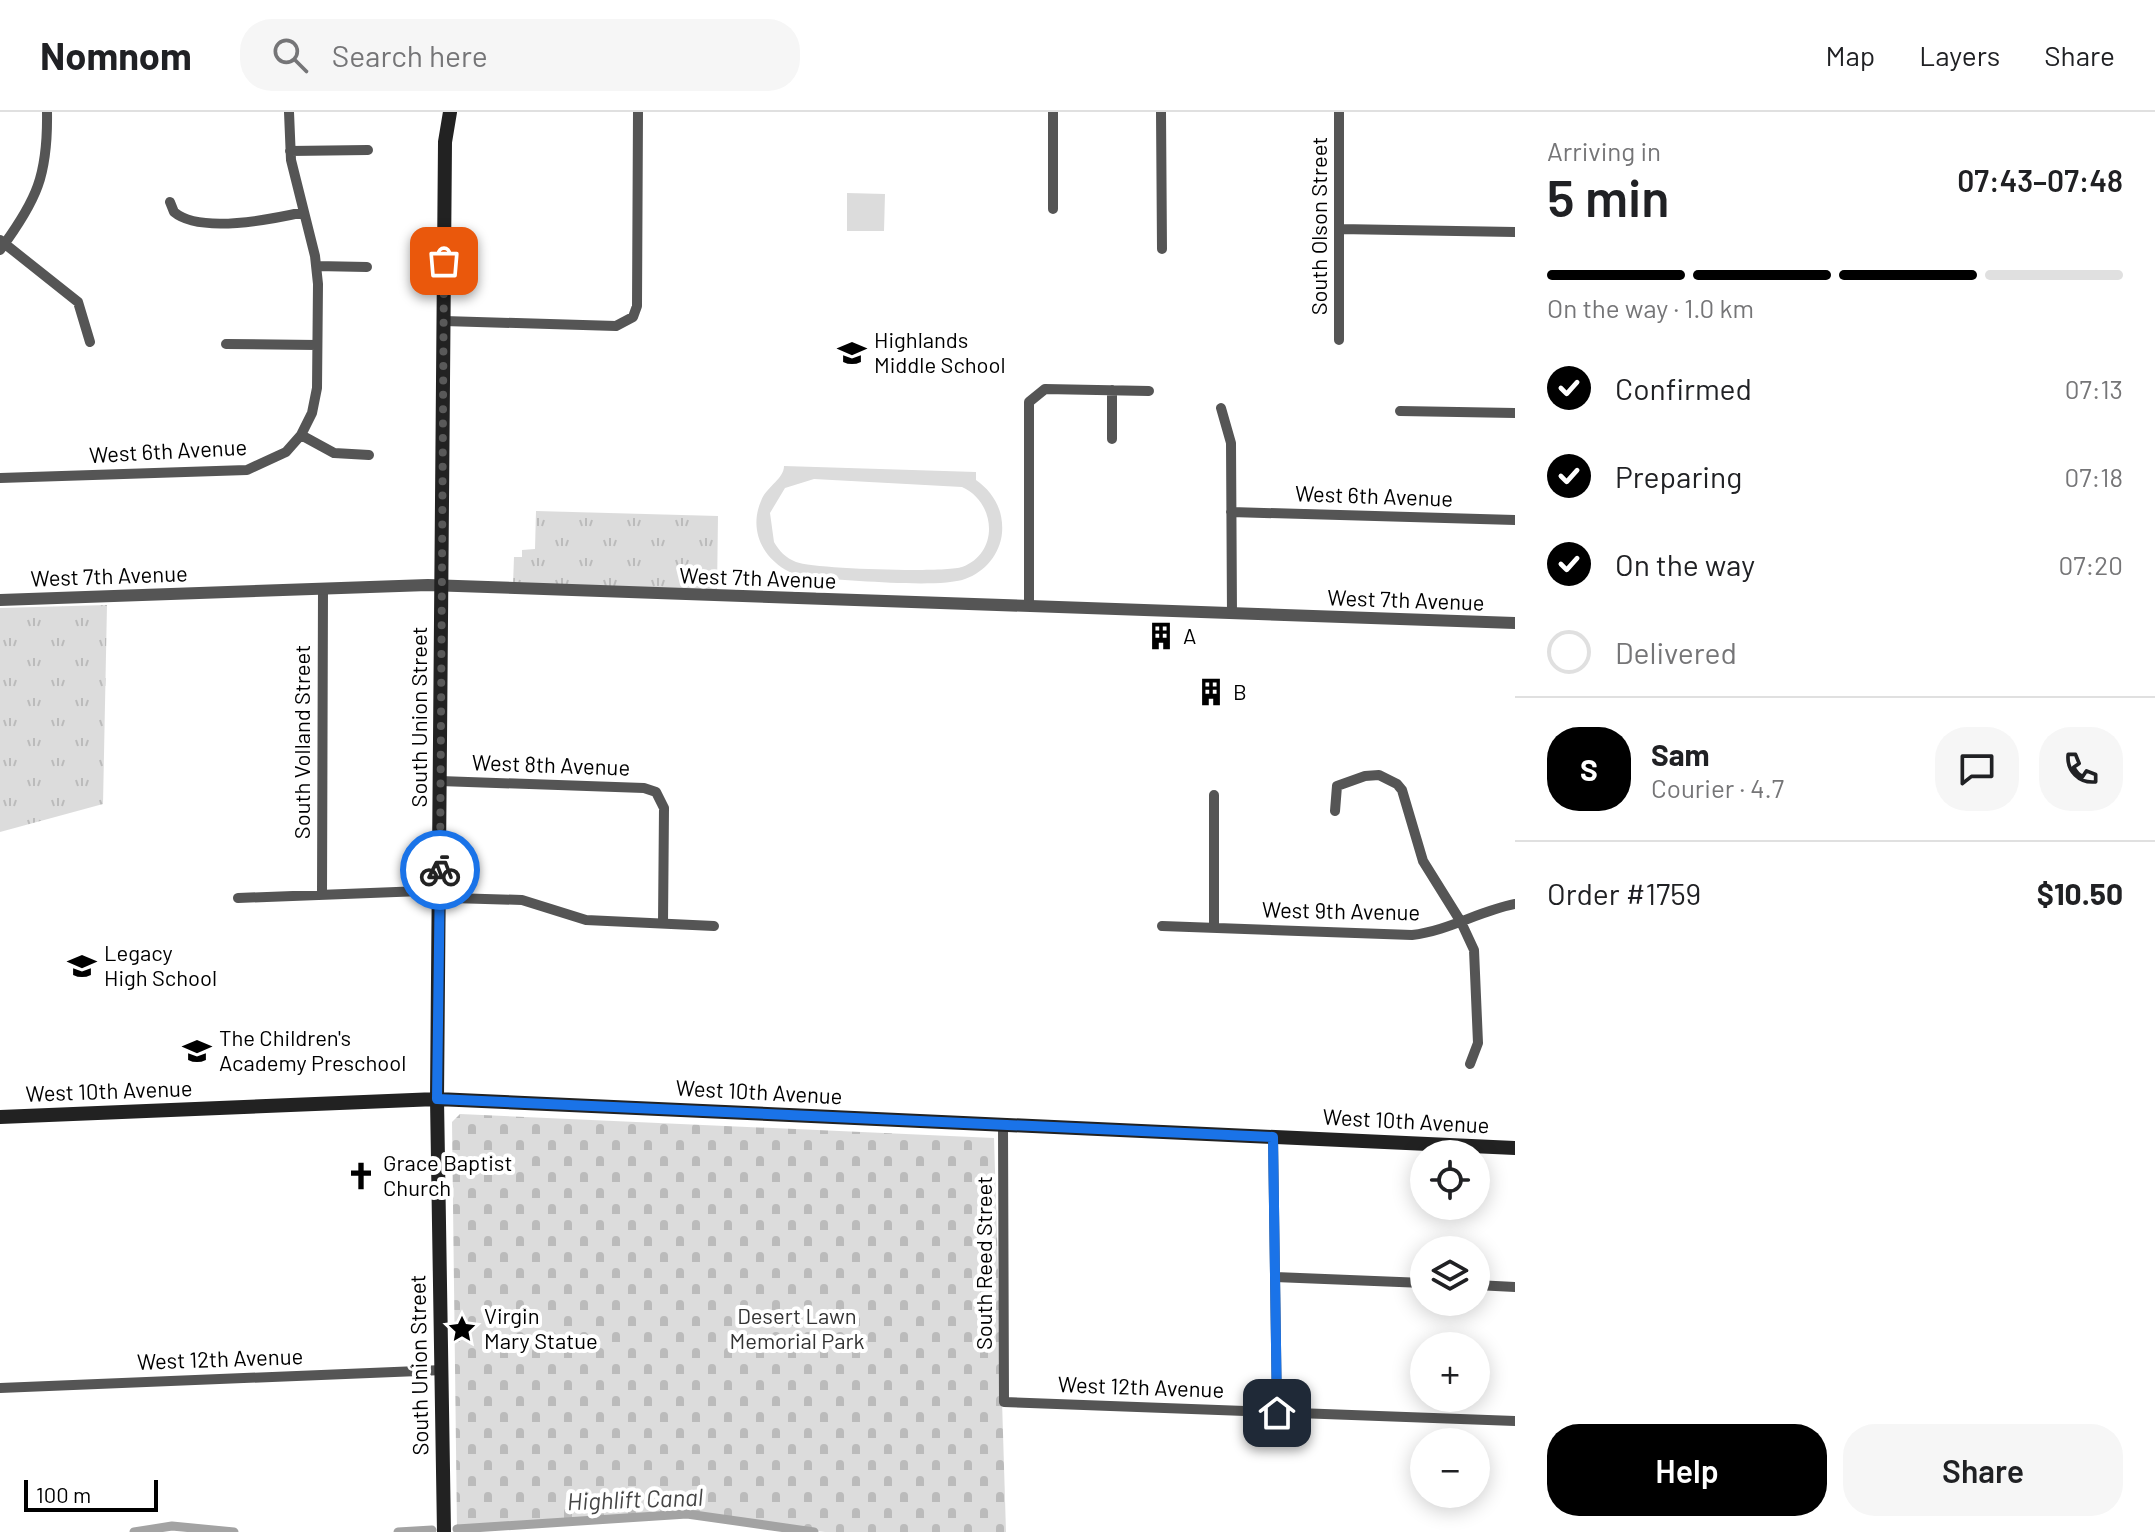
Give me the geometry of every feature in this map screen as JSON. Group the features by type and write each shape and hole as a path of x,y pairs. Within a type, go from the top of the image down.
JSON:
{"main road":[{"name":"South Union Street","path":"440,112 445,142"},
{"name":"South Union Street","path":"444,1532 437,1099 445,142 450,112"},
{"name":"West 10th Avenue","path":"0,1117 437,1099 1515,1148"}],"street":[{"path":"47,112 42,181 21,222 2,245 78,302 90,342"},
{"path":"289,112 290,151 316,266 316,402 301,435 334,453 369,455"},
{"path":"444,321 616,326 630,320 637,306 638,112"},
{"path":"1053,112 1053,209"},
{"path":"1161,112 1162,249"},
{"name":"South Olson Street","path":"1339,112 1339,340"},
{"path":"290,151 368,150"},
{"path":"170,202 174,212 192,221 251,222 304,212"},
{"path":"1339,229 1515,232"},
{"path":"316,266 367,267"},
{"path":"226,344 317,345"},
{"path":"1029,606 1027,409 1032,397 1045,389 1149,391"},
{"path":"1112,390 1112,439"},
{"path":"1221,408 1231,443 1232,614"},
{"path":"1400,411 1515,413"},
{"name":"West 6th Avenue","path":"0,478 247,470 286,452 301,435"},
{"name":"West 6th Avenue","path":"1231,512 1515,520"},
{"name":"West 7th Avenue","path":"0,600 442,586 1515,623"},
{"name":"South Volland Street","path":"322,895 323,590"},
{"path":"1335,811 1334,791 1342,784 1373,775 1397,784 1427,872 1461,922 1474,950 1478,1043 1470,1064"},
{"name":"West 8th Avenue","path":"440,781 644,788 659,795 664,808 663,923"},
{"path":"1214,795 1214,928"},
{"path":"238,898 422,891 522,900 586,920 714,926"},
{"name":"West 9th Avenue","path":"1162,926 1412,935 1515,904"},
{"name":"South Reed Street","path":"1003,1125 1004,1402"},
{"path":"1273,1137 1277,1413"},
{"path":"1275,1277 1410,1282"},
{"path":"1490,1286 1515,1287"},
{"name":"West 12th Avenue","path":"0,1388 443,1370"},
{"name":"West 12th Avenue","path":"1004,1402 1515,1421"}],"green space":[{"path":"847,193 885,194 884,231 847,231"},
{"path":"784,466 976,472 976,480 988,490 999,509 1002,533 998,548 979,572 952,582 890,583 797,575 784,569 766,552 757,528 761,501","holes":["814,479 962,487 982,504 989,527 983,551 962,567 907,570 808,564 789,558 774,542 770,513 785,488"]},
{"path":"536,511 718,516 717,591 513,585 514,557 522,557 522,550 535,549"},
{"path":"107,605 103,804 0,832 0,608"},
{"name":"Desert Lawn Memorial Park","path":"460,1114 994,1138 1006,1532 825,1532 683,1516 457,1529 452,1122"}],"waterway":[{"name":"Highlift Canal","path":"457,1529 687,1514 814,1532"},
{"name":"Highlift Canal","path":"134,1532 172,1526 234,1532"},
{"name":"Highlift Canal","path":"398,1532 432,1530"}],"way so far":[{"path":"440,870 444,261"}],"place":[{"name":"Highlands Middle School","path":"852,353"},
{"name":"A","path":"1161,636"},
{"name":"B","path":"1211,692"},
{"name":"Legacy High School","path":"82,966"},
{"name":"The Children's Academy Preschool","path":"197,1051"},
{"name":"Grace Baptist Church","path":"361,1176"},
{"name":"Virgin Mary Statue","path":"462,1329"}],"route":[{"path":"440,870 437,1099 1273,1137 1277,1413"}]}
